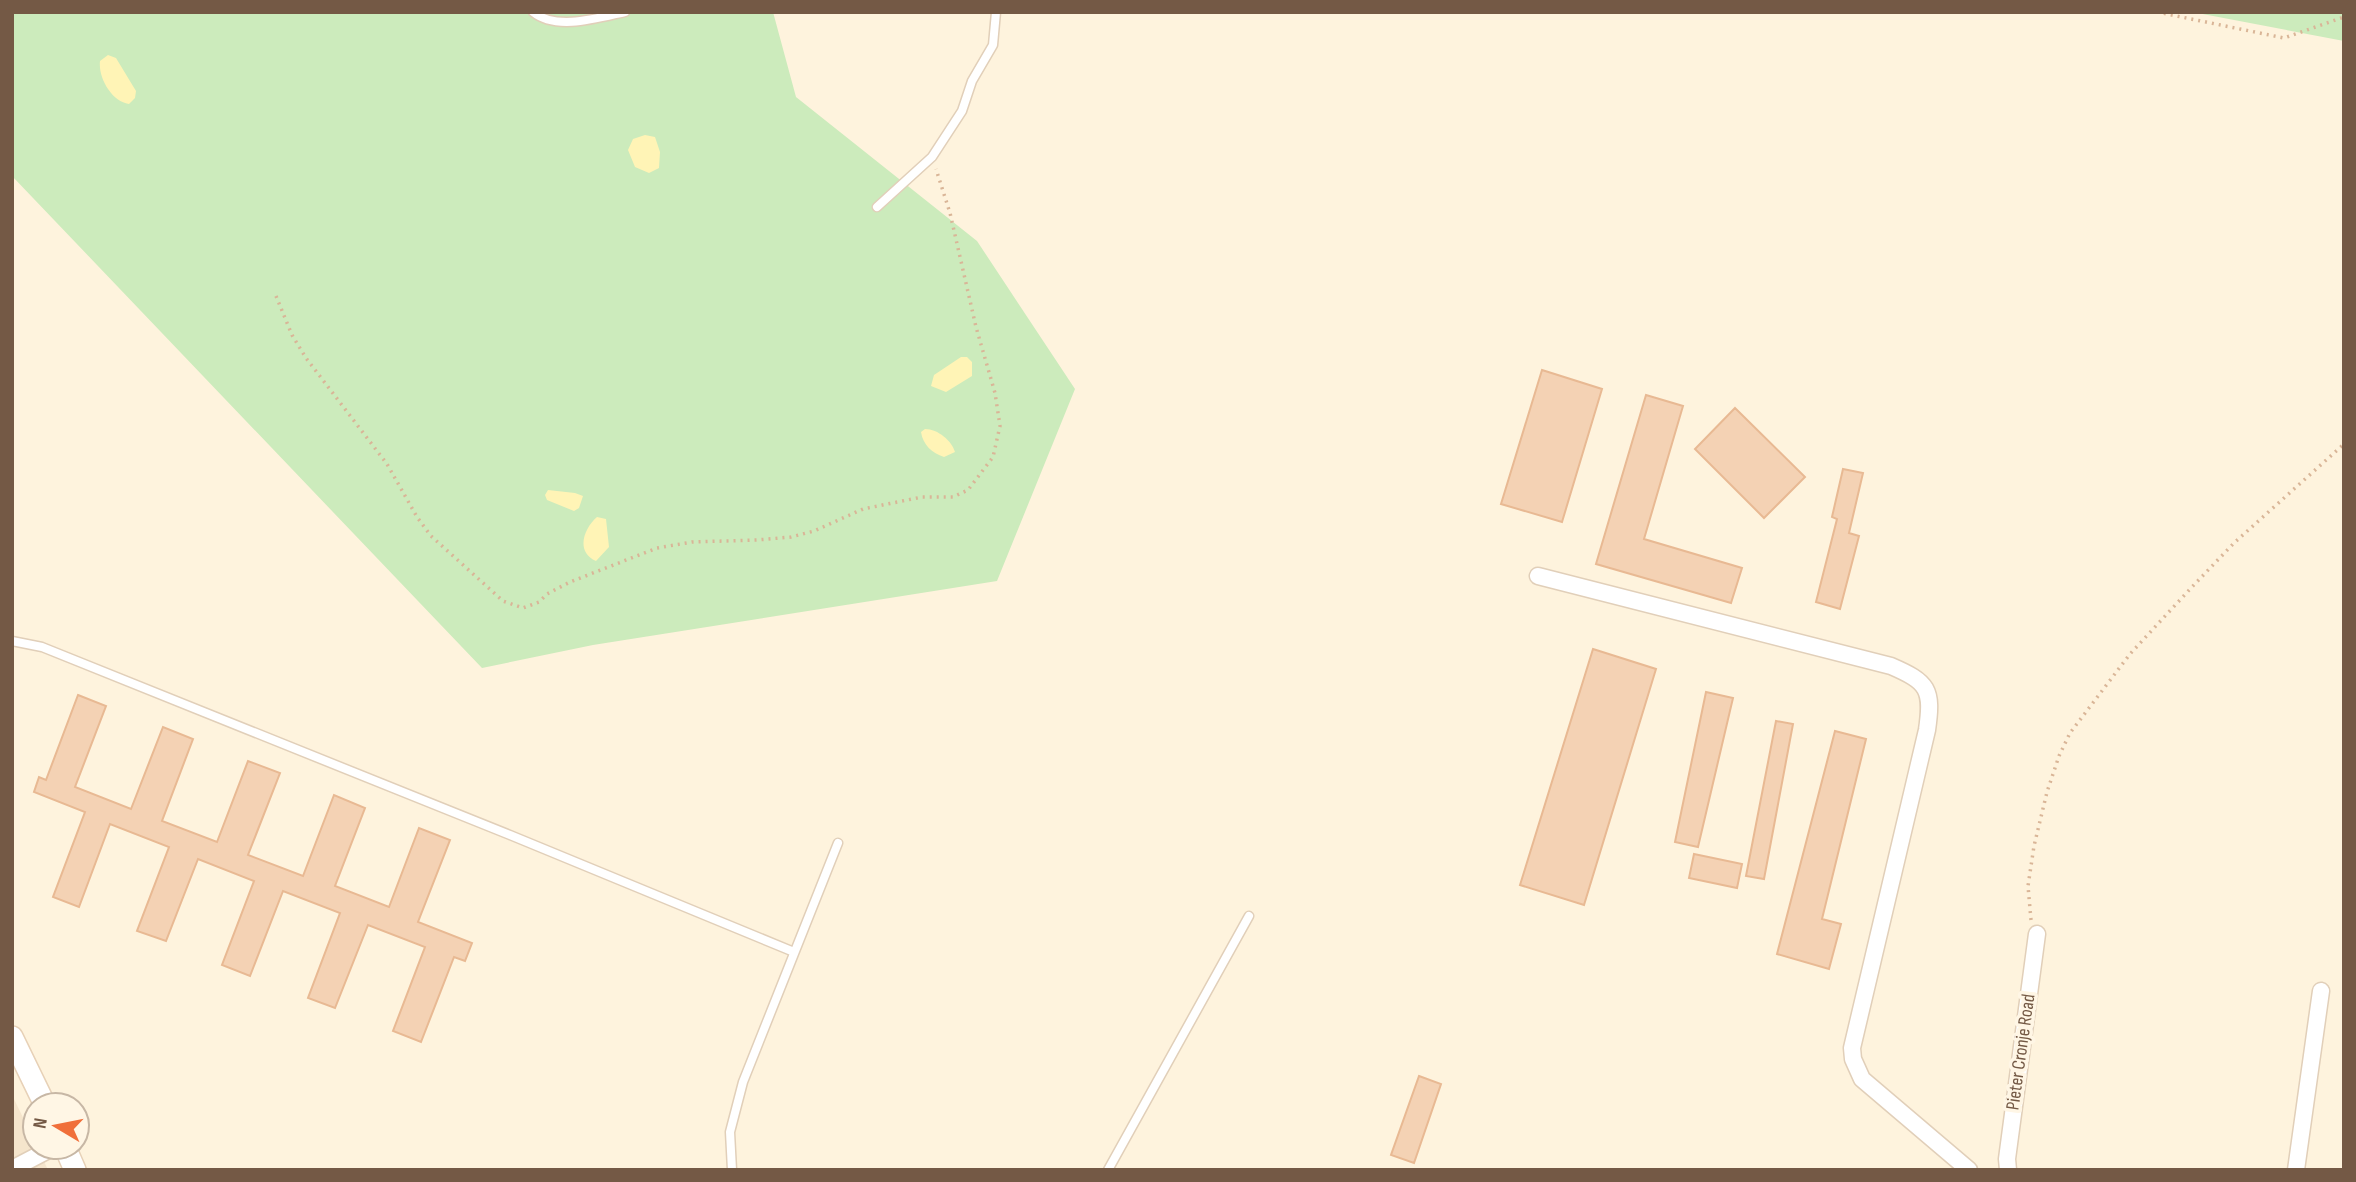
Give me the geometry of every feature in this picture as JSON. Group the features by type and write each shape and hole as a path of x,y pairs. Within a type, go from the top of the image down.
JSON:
{"street":[{"path":"1538,576 1891,666 1920,680 1927,692 1930,707 1927,730 1853,1048 1853,1059 1862,1079 1969,1170"},
{"name":"Pieter Cronje Road","path":"2008,1170 2007,1159 2037,934"},
{"path":"2296,1170 2321,990"},
{"path":"12,1037 38,1091"}],"lane":[{"path":"533,12 550,21 584,21 625,12"},
{"path":"877,207 932,158 962,111 972,82 993,45 996,12"},
{"path":"12,641 42,647 794,952"},
{"path":"732,1170 730,1132 743,1082 838,843"},
{"path":"1108,1170 1249,916"}],"path":[{"path":"2157,12 2284,38 2344,18"},
{"path":"276,296 292,335 306,358 387,464 431,537 503,601 523,608 539,602 547,594 570,582 657,548 692,542 791,537 814,531 872,506 922,497 953,497 968,490 993,457 1000,426 995,393 973,314 950,213 932,158"},
{"path":"2037,934 2031,923 2028,886 2034,846 2047,792 2070,733 2130,654 2234,543 2344,444"}],"shaded area":[{"path":"12,1095 21,1113 21,1161 44,1161 48,1170 12,1170"}],"green space":[{"path":"12,12 773,12 796,97 977,241 1075,389 997,581 593,645 482,668 12,176"},
{"path":"2192,12 2344,12 2344,41"}],"sand":[{"path":"108,55 116,58 136,91 135,98 129,104 112,94 101,75 100,61"},
{"path":"645,135 655,137 660,152 659,168 649,173 635,167 628,150 633,139"},
{"path":"961,357 967,357 972,362 972,376 946,392 931,386 934,375"},
{"path":"925,429 944,436 955,452 944,457 932,451 922,437 921,432"},
{"path":"548,490 583,496 579,508 574,511 547,500 545,495"},
{"path":"597,517 606,519 609,547 596,561 585,552 584,540 588,527"}],"building":[{"path":"1542,370 1602,389 1562,522 1501,504"},
{"path":"1646,395 1683,406 1644,539 1742,568 1731,603 1596,564"},
{"path":"1735,408 1805,477 1764,518 1695,449"},
{"path":"1843,469 1863,473 1849,533 1859,536 1840,609 1816,602 1837,519 1832,517"},
{"path":"1593,649 1656,669 1584,905 1520,885"},
{"path":"1706,692 1733,698 1698,847 1675,842"},
{"path":"78,695 106,706 75,787 131,809 163,727 193,739 162,821 217,842 248,761 280,773 248,855 303,876 334,795 365,808 335,886 389,907 419,828 450,840 418,922 472,943 465,961 454,957 421,1042 393,1031 425,947 368,925 335,1008 308,998 340,913 283,891 250,976 222,965 254,881 198,859 166,941 137,931 169,847 110,824 79,907 53,897 85,812 34,792 39,777 46,780"},
{"path":"1776,721 1793,724 1764,879 1746,876"},
{"path":"1835,731 1866,739 1822,919 1841,924 1829,969 1777,954"},
{"path":"1694,854 1742,864 1737,888 1689,878"},
{"path":"1419,1076 1441,1084 1414,1163 1391,1155"}]}
